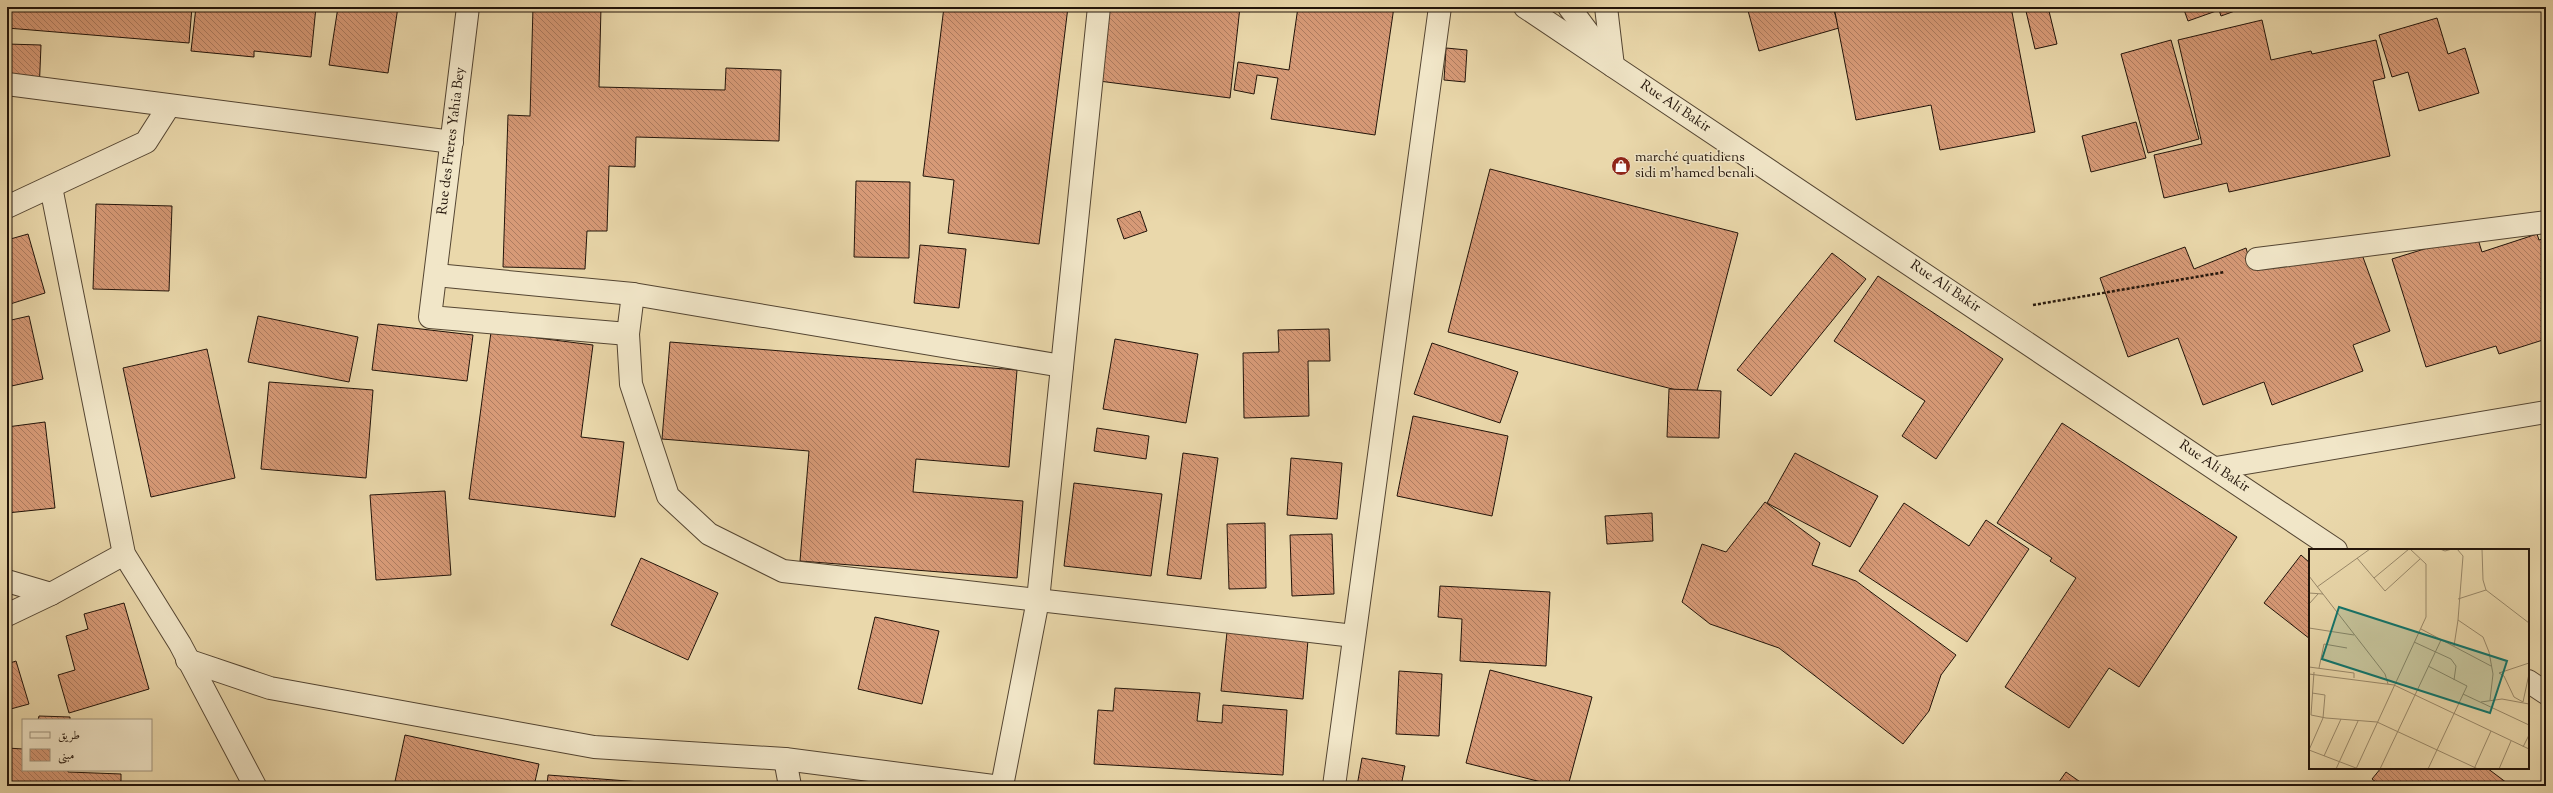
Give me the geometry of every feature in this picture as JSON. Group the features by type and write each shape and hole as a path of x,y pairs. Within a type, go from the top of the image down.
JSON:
{"street":[{"name":"Rue des Freres Yahia Bey","path":"468,7 430,317 628,334"},
{"path":"1002,786 1038,600 1099,7"},
{"path":"1334,786 1440,7"},
{"path":"1525,7 1613,66"},
{"name":"Rue Ali Bakir","path":"1569,7 1613,66 2216,468 2335,549"},
{"path":"1606,7 1613,66"},
{"path":"7,84 452,142"},
{"path":"7,207 146,142 169,106"},
{"path":"51,187 124,554 188,660 254,786"},
{"path":"2257,259 2546,222"},
{"path":"436,275 633,294 1062,366"},
{"path":"633,294 628,334 631,384 668,496 709,534 782,571 1354,636"},
{"path":"2216,468 2546,412"},
{"path":"7,615 51,594 124,554"},
{"path":"7,581 51,594"},
{"path":"188,660 270,688 594,746 785,759 993,786"},
{"path":"2529,682 2546,693"},
{"path":"785,759 790,786"}],"path":[{"path":"1984,313 2235,270 2257,259"}],"building":[{"path":"7,7 192,7 189,43 7,28"},
{"path":"196,7 316,7 311,57 254,51 254,57 191,51"},
{"path":"338,7 398,7 388,73 329,65"},
{"path":"533,7 601,7 599,87 725,90 726,68 781,70 779,141 636,137 635,167 609,166 607,231 587,231 585,269 503,267 508,115 530,116"},
{"path":"944,7 1068,7 1039,244 948,233 954,180 923,176"},
{"path":"1109,7 1240,7 1230,98 1099,81"},
{"path":"1298,7 1394,7 1375,135 1271,119 1278,78 1257,75 1254,94 1234,90 1238,62 1289,70"},
{"path":"1747,7 1833,7 1839,28 1759,51"},
{"path":"1834,7 2011,7 2035,132 1940,150 1931,105 1856,120"},
{"path":"2025,7 2048,7 2057,44 2035,49"},
{"path":"2183,7 2246,7 2221,16 2219,10 2188,21"},
{"path":"2437,18 2448,54 2465,48 2479,93 2419,111 2408,72 2392,77 2379,35"},
{"path":"2262,20 2271,60 2311,51 2312,54 2376,40 2385,78 2373,81 2390,156 2229,192 2227,183 2164,198 2154,155 2202,144 2178,40"},
{"path":"2171,40 2199,139 2148,153 2121,54"},
{"path":"7,44 41,45 39,93 7,92"},
{"path":"1446,48 1467,50 1465,82 1444,80"},
{"path":"2136,122 2146,158 2091,172 2082,136"},
{"path":"1490,169 1738,233 1696,395 1448,332"},
{"path":"856,181 910,182 909,258 854,257"},
{"path":"96,204 172,206 169,291 93,289"},
{"path":"1140,211 1147,231 1124,239 1117,219"},
{"path":"2476,233 2482,252 2537,234 2539,240 2546,238 2546,339 2499,354 2496,346 2426,367 2392,259"},
{"path":"28,234 45,293 7,305 7,240"},
{"path":"920,245 966,249 959,308 914,303"},
{"path":"2273,246 2280,263 2360,249 2390,331 2353,345 2363,371 2272,405 2264,382 2203,405 2178,338 2128,357 2100,278 2185,247 2194,269 2246,248 2248,255"},
{"path":"1832,253 1866,279 1771,396 1737,370"},
{"path":"1878,276 2003,359 1936,459 1902,436 1925,401 1834,341"},
{"path":"29,316 43,379 7,387 7,321"},
{"path":"258,316 358,337 349,382 248,362"},
{"path":"378,324 473,335 467,381 372,370"},
{"path":"1329,329 1330,361 1308,361 1309,416 1244,418 1243,353 1279,352 1278,330"},
{"path":"491,332 593,345 581,437 624,442 615,517 469,499"},
{"path":"1115,339 1198,354 1186,423 1103,409"},
{"path":"670,342 1017,370 1009,467 916,459 913,492 1023,501 1017,578 800,561 809,451 662,439"},
{"path":"1432,343 1518,372 1500,423 1414,394"},
{"path":"207,349 235,478 151,497 123,368"},
{"path":"269,382 373,390 366,478 261,469"},
{"path":"1669,389 1721,391 1719,438 1667,437"},
{"path":"1413,416 1508,436 1492,516 1397,496"},
{"path":"45,422 55,508 7,513 7,427"},
{"path":"2062,423 2237,537 2139,687 2109,668 2069,728 2005,687 2076,578 2050,561 2052,558 1997,523"},
{"path":"1097,428 1149,436 1146,459 1094,451"},
{"path":"1183,453 1218,458 1201,579 1167,575"},
{"path":"1795,453 1878,496 1850,547 1767,503"},
{"path":"1291,458 1342,463 1337,519 1287,515"},
{"path":"1074,483 1162,494 1151,576 1064,566"},
{"path":"445,491 451,575 376,580 370,495"},
{"path":"1765,502 1820,543 1812,565 1856,581 1956,655 1941,675 1929,711 1903,744 1779,648 1710,624 1682,602 1702,544 1726,552"},
{"path":"1904,503 1969,546 1986,520 2029,549 1967,642 1859,571"},
{"path":"1652,513 1653,541 1607,544 1605,516"},
{"path":"1265,523 1266,588 1229,589 1227,524"},
{"path":"1332,534 1334,594 1292,596 1290,535"},
{"path":"2301,555 2309,562 2309,638 2264,603"},
{"path":"641,558 718,593 688,660 611,625"},
{"path":"1440,586 1550,592 1546,666 1460,661 1462,619 1438,617"},
{"path":"124,603 149,689 69,713 58,675 75,670 66,636 88,629 84,614"},
{"path":"875,617 939,631 922,704 858,689"},
{"path":"1227,632 1308,640 1303,699 1221,691"},
{"path":"16,661 29,704 7,710 7,664"},
{"path":"1490,670 1592,697 1568,786 1557,786 1466,763"},
{"path":"1399,671 1442,674 1439,736 1396,734"},
{"path":"1115,688 1200,693 1197,721 1222,723 1223,705 1287,710 1283,775 1094,764 1098,710 1113,711"},
{"path":"39,716 70,717 70,719 38,719"},
{"path":"405,735 539,764 534,786 394,786"},
{"path":"7,748 22,749 22,771 68,771 121,774 121,786 7,786"},
{"path":"1362,758 1405,766 1401,786 1357,786"},
{"path":"2380,769 2488,769 2511,786 2381,786 2372,779"},
{"path":"2066,772 2086,786 2056,786"},
{"path":"548,775 694,786 547,786"},
{"path":"694,783 736,786 694,786"}],"place":[{"name":"marché quatidiens sidi m'hamed benali","path":"1621,166"}]}
